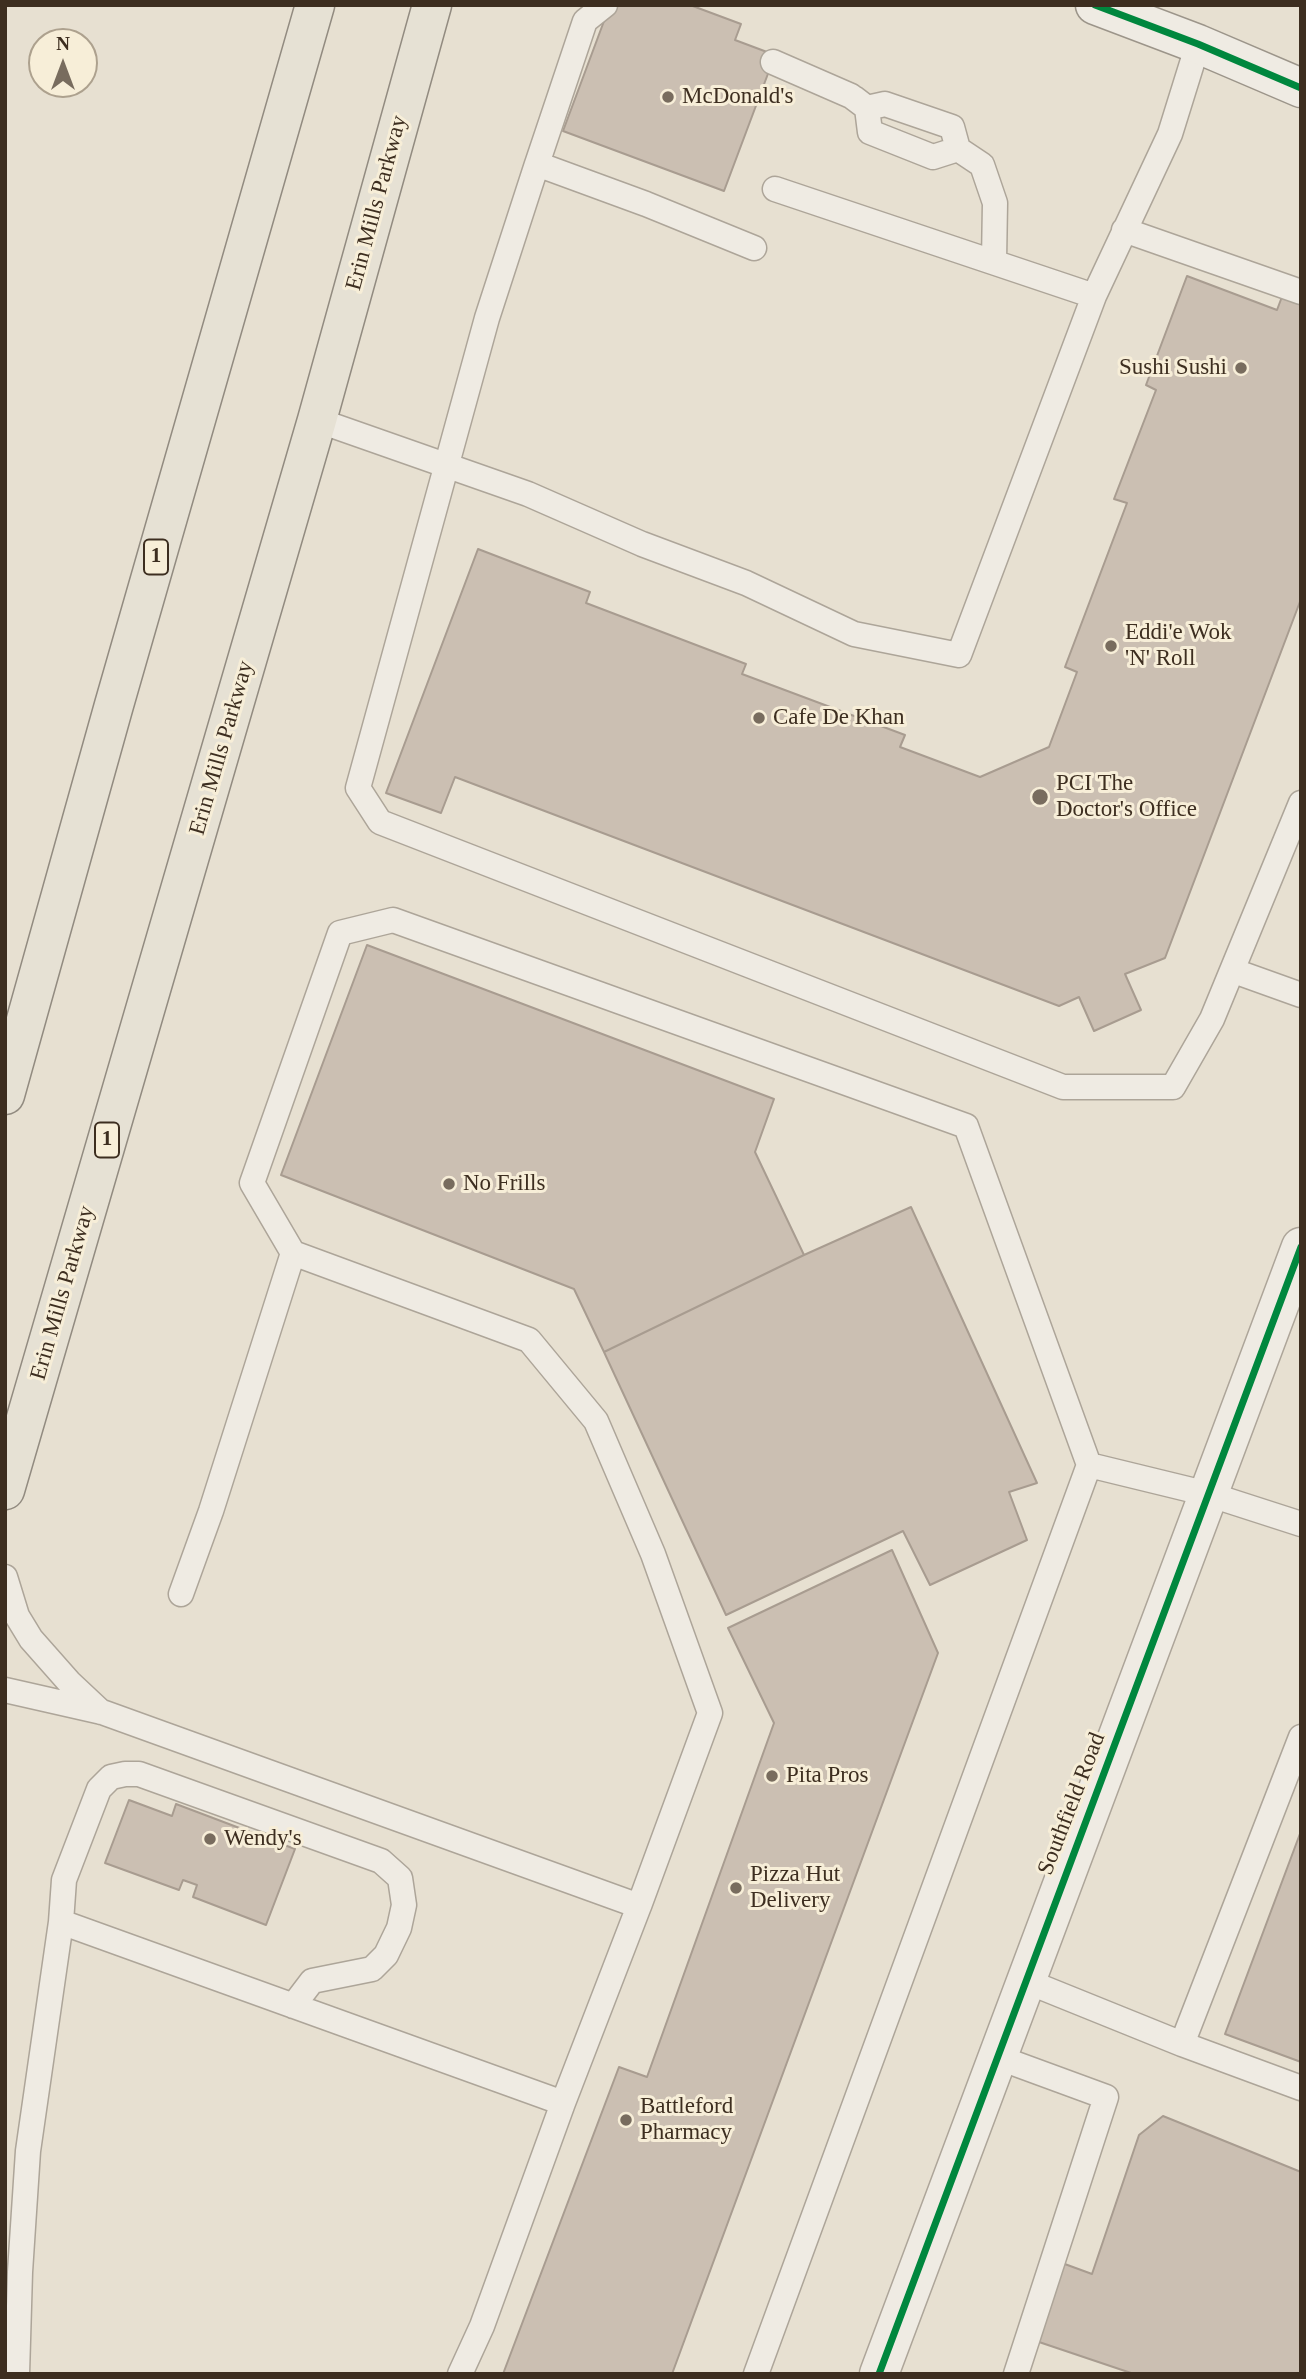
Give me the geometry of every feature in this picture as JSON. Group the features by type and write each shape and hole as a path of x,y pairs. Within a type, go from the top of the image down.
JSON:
{"main road":[{"name":"Erin Mills Parkway","path":"5,1490 317,420 432,5"},
{"name":"1","path":"5,1095 311,10"}],"street":[{"path":"1095,5 1198,44 1301,88"},
{"name":"Southfield Road","path":"878,2374 1301,1247"}],"lane":[{"path":"605,5 585,21 487,318 446,466 358,788 380,822 1063,1087 1173,1087 1212,1019 1234,971 1301,803"},
{"path":"317,420 528,494 642,544 746,583 855,634 959,655 1094,296 1170,134 1198,44"},
{"path":"773,62 851,96 867,108 870,132 933,157 958,149"},
{"path":"867,108 885,104 952,127 958,149 982,165 995,203 994,261"},
{"path":"537,164 754,248"},
{"path":"775,189 1094,296"},
{"path":"1124,230 1301,292"},
{"path":"460,2374 482,2326 710,1713 653,1554 596,1421 529,1340 293,1253 252,1183 340,933 393,920 966,1126 1089,1465 756,2374"},
{"path":"1234,971 1301,995"},
{"path":"181,1594 211,1511 293,1253"},
{"path":"1089,1465 1208,1494 1301,1524"},
{"path":"5,1577 17,1616 31,1639 69,1682 102,1712"},
{"path":"5,1690 102,1712 639,1906"},
{"path":"1182,2044 1301,1737"},
{"path":"17,2374 28,2151 61,1922 64,1880 99,1789 111,1777 139,1774 381,1861 400,1878 404,1905 399,1928 386,1955 372,1969 312,1981 293,2006"},
{"path":"61,1922 563,2103"},
{"path":"1026,1981 1182,2044 1301,2088"},
{"path":"997,2057 1106,2097 1016,2374"}],"building":[{"name":"McDonald's","path":"610,5 690,5 741,24 735,40 775,55 724,191 563,131"},
{"path":"1187,276 1277,310 1283,294 1301,301 1301,599 1165,958 1125,974 1141,1010 1094,1031 1079,997 1059,1006 455,777 441,813 386,793 478,549 590,592 586,603 746,664 742,674 905,735 900,747 980,777 1049,747 1077,672 1065,667 1127,503 1114,499 1156,390 1146,385"},
{"path":"367,945 774,1099 755,1152 804,1255 604,1352 574,1289 281,1175"},
{"path":"911,1207 1037,1483 1009,1492 1027,1540 930,1585 903,1531 726,1615 604,1352 804,1255"},
{"path":"892,1550 938,1653 672,2374 503,2374 619,2067 647,2077 774,1723 728,1628"},
{"path":"129,1800 172,1816 176,1804 295,1849 266,1925 193,1897 197,1885 183,1880 179,1890 105,1863"},
{"path":"1301,1831 1301,2062 1225,2034"},
{"path":"1163,2116 1301,2172 1301,2374 1134,2374 1036,2341 1062,2263 1092,2274 1139,2135"}],"cycle path":[{"path":"1095,5 1198,44 1301,88"},
{"path":"879,2374 1301,1247"}],"place":[{"name":"McDonald's","path":"668,97"},
{"name":"Sushi Sushi","path":"1241,368"},
{"name":"Eddi'e Wok 'N' Roll","path":"1111,646"},
{"name":"Cafe De Khan","path":"759,718"},
{"name":"PCI The Doctor's Office","path":"1040,797"},
{"name":"No Frills","path":"449,1184"},
{"name":"Pita Pros","path":"772,1776"},
{"name":"Wendy's","path":"210,1839"},
{"name":"Pizza Hut Delivery","path":"736,1888"},
{"name":"Battleford Pharmacy","path":"626,2120"}]}
